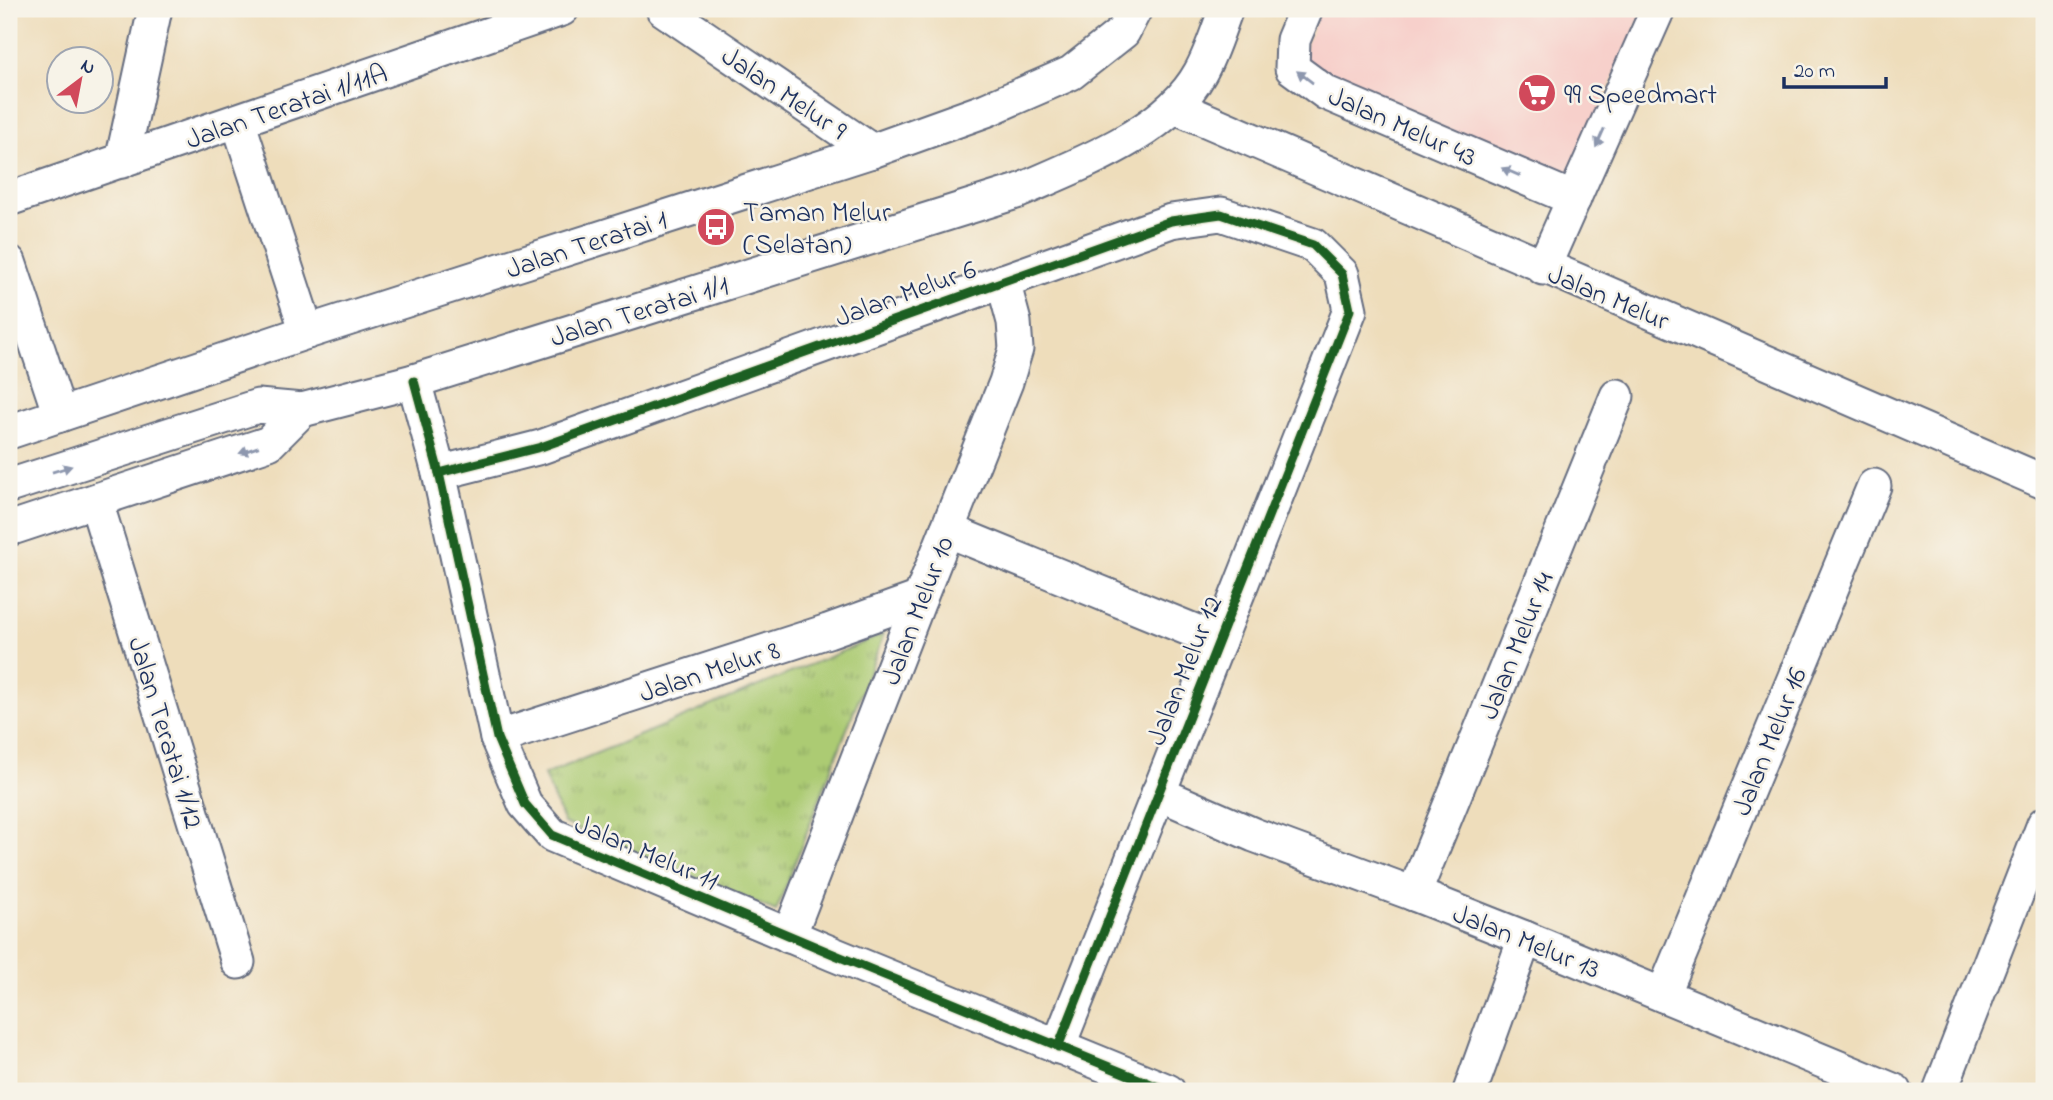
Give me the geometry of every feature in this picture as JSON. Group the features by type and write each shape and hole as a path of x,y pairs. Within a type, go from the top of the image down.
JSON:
{"street":[{"path":"122,161 155,9"},
{"name":"Jalan Teratai 1/11A","path":"9,199 562,9"},
{"name":"Jalan Melur 9","path":"663,9 872,151"},
{"name":"Jalan Teratai 1","path":"9,432 307,332 872,151 986,110 1071,73 1123,32 1135,9"},
{"name":"Jalan Teratai 1/1","path":"9,486 258,406 302,410 414,381 1019,191 1111,150 1175,107 1200,73 1226,9"},
{"name":"Jalan Melur 43","path":"1306,9 1293,40 1292,68 1326,93 1574,199"},
{"path":"1543,268 1658,9"},
{"name":"Jalan Melur","path":"1175,107 2044,482"},
{"path":"238,121 307,332"},
{"name":"Jalan Melur 6","path":"439,473 541,447 1171,221 1221,214 1313,245 1342,274 1350,310"},
{"path":"9,262 60,415"},
{"name":"Jalan Melur 10","path":"789,936 1006,382 1016,349 1014,322 1003,281"},
{"name":"Jalan Melur 12","path":"1058,1047 1350,310"},
{"name":"Jalan Melur 11","path":"414,381 439,473 497,738 525,804 552,835 789,936 1168,1091"},
{"name":"Jalan Melur 14","path":"1414,894 1616,396"},
{"path":"9,529 269,443 302,410"},
{"name":"Jalan Melur 16","path":"1663,995 1874,486"},
{"name":"Jalan Teratai 1/12","path":"96,502 238,962"},
{"path":"947,530 1219,641"},
{"name":"Jalan Melur 8","path":"497,738 828,631 920,598"},
{"name":"Jalan Melur 13","path":"1158,793 1254,835 1414,894 1895,1091"},
{"path":"1940,1091 2044,824"},
{"path":"1470,1091 1525,939"}],"shaded area":[{"path":"1321,9 1644,9 1567,181 1333,83 1304,60 1307,43"}],"green space":[{"path":"884,634 776,911 564,823 544,775"}],"cycle path":[{"path":"439,473 541,447 1171,221 1221,214 1313,245 1342,274 1350,310 1058,1047"},
{"path":"414,381 439,473 497,738 525,804 552,835 1168,1091"}],"place":[{"name":"99 Speedmart","path":"1537,93"},
{"name":"Taman Melur (Selatan)","path":"716,227"}]}
